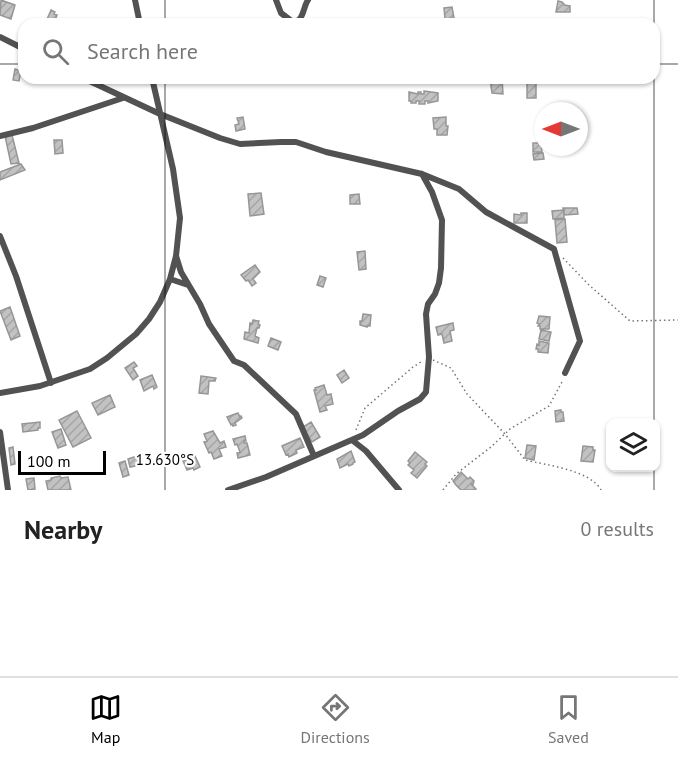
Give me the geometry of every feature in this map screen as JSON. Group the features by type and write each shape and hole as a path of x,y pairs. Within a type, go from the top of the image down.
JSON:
{"street":[{"path":"135,0 139,18"},
{"path":"276,0 281,13 288,18"},
{"path":"300,18 308,0"},
{"path":"0,37 18,46"},
{"path":"95,84 160,114 240,144 296,142 326,152 422,174 459,189 486,212 554,249 580,341 565,373"},
{"path":"0,393 40,386 90,369 136,334 160,302 170,279 176,256 180,218 173,169 153,84"},
{"path":"0,136 33,128 123,98"},
{"path":"228,490 266,477 363,435 420,399 426,392 429,357 426,314 428,304 439,283 441,220 432,192 422,174"},
{"path":"0,236 16,276 51,382"},
{"path":"176,256 181,273 209,324 234,361 244,365 296,414 314,456"},
{"path":"170,279 188,285"},
{"path":"0,432 8,490"},
{"path":"352,440 366,451 399,490"}],"path":[{"path":"554,249 589,285 630,321 678,320"},
{"path":"356,429 365,408 413,367 429,357 451,368 467,394 505,434 525,460 574,471 598,484 601,490"},
{"path":"443,490 456,474 505,434 549,406 565,373"}],"building":[{"path":"1,0 15,5 11,19 0,15"},
{"path":"558,1 570,6 570,12 556,12"},
{"path":"452,7 454,18 445,18 444,8"},
{"path":"51,10 57,15 56,18 48,18"},
{"path":"15,69 18,70 18,81 13,80"},
{"path":"491,84 502,84 503,94 492,93"},
{"path":"527,84 536,84 536,98 527,98"},
{"path":"424,91 438,93 438,101 428,103 425,101 425,104 419,104 419,101 411,103 409,101 409,92 424,94"},
{"path":"243,117 245,129 236,131 235,125 239,124 237,118"},
{"path":"446,117 447,135 437,135 433,118"},
{"path":"12,135 19,163 11,164 5,136"},
{"path":"54,140 62,140 63,153 55,154"},
{"path":"533,154 544,156 544,159 534,160"},
{"path":"21,164 25,170 0,180 0,172"},
{"path":"261,193 264,214 250,216 248,194"},
{"path":"359,194 360,204 350,204 350,195"},
{"path":"563,208 577,208 578,214 564,215"},
{"path":"564,210 564,218 553,219 552,211"},
{"path":"521,213 527,213 527,223 514,223 514,214 521,215"},
{"path":"565,219 567,242 557,243 555,220"},
{"path":"365,251 366,269 359,270 357,252"},
{"path":"255,265 260,272 253,279 256,283 252,286 241,275"},
{"path":"320,276 326,278 323,287 317,285"},
{"path":"10,307 20,336 11,340 0,311"},
{"path":"363,314 371,315 370,326 360,325"},
{"path":"539,316 550,317 549,329 540,329 537,323"},
{"path":"253,320 259,321 260,325 255,336 259,338 258,343 244,339 245,332 249,333 250,323 252,324"},
{"path":"453,323 454,330 450,331 452,341 444,343 442,334 438,335 436,327"},
{"path":"541,330 551,332 549,341 539,339"},
{"path":"271,338 281,342 278,350 268,346"},
{"path":"539,341 549,343 548,353 538,352 536,349"},
{"path":"134,362 137,366 133,368 138,376 133,380 125,368"},
{"path":"344,370 349,378 342,383 337,375"},
{"path":"152,375 157,387 154,389 153,386 144,391 140,380"},
{"path":"201,376 216,378 215,381 209,381 208,394 199,393"},
{"path":"324,385 327,395 331,394 333,404 325,406 327,410 320,412 314,390"},
{"path":"110,395 115,407 98,415 92,403"},
{"path":"561,410 564,421 556,422 555,411"},
{"path":"77,411 91,438 73,447 59,420"},
{"path":"238,413 242,418 233,426 227,417"},
{"path":"40,422 38,430 23,432 22,424"},
{"path":"311,422 320,437 312,442 303,427"},
{"path":"61,429 66,445 58,448 52,432"},
{"path":"213,431 220,443 224,441 226,447 219,449 222,456 214,459 204,442 207,441 204,434"},
{"path":"245,436 244,443 247,443 250,455 238,458 237,453 240,452 233,439"},
{"path":"300,438 304,447 296,450 297,453 289,457 288,454 286,455 282,446"},
{"path":"527,445 536,446 534,460 525,458"},
{"path":"583,446 593,447 595,450 593,462 581,461"},
{"path":"13,447 15,464 11,465 9,448"},
{"path":"351,451 355,462 340,468 337,459"},
{"path":"415,452 427,462 425,464 427,466 417,478 411,473 414,470 408,465 410,463 408,461"},
{"path":"137,456 140,465 130,467 128,459"},
{"path":"195,456 200,467 187,470 183,461"},
{"path":"125,461 129,475 123,477 119,463"},
{"path":"461,472 474,481 473,485 471,484 475,490 461,490 456,485 453,481"},
{"path":"60,476 61,478 68,477 71,490 48,490 46,481"},
{"path":"34,478 35,489 28,490 26,479"}]}
